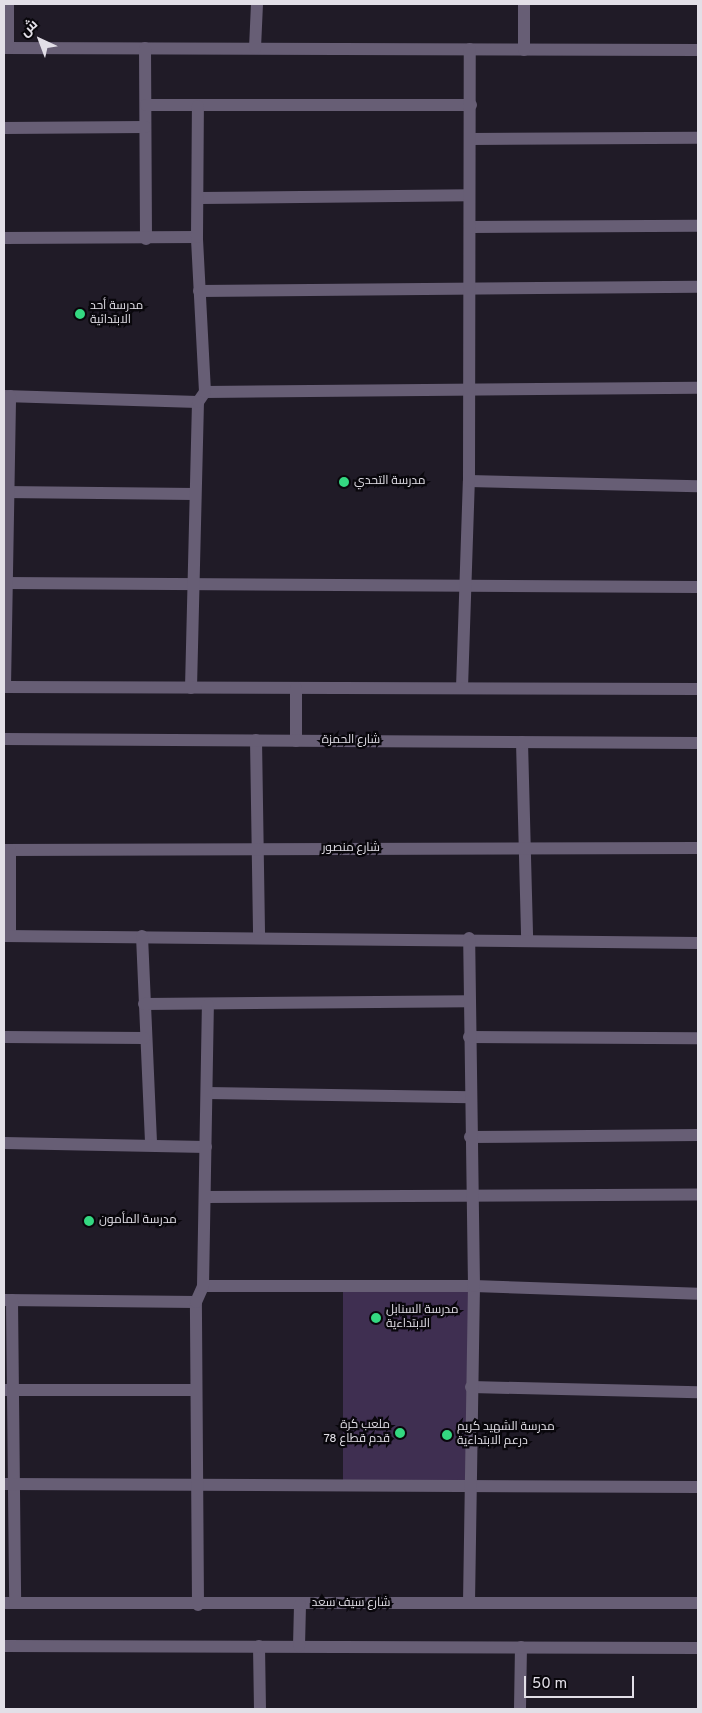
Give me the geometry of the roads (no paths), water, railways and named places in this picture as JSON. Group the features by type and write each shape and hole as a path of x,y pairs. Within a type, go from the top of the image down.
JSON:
{"street":[{"path":"8,4 6,48 698,50"},
{"path":"255,48 256,4"},
{"path":"524,4 524,50"},
{"path":"145,48 146,239"},
{"path":"462,688 470,481 467,391 472,289 469,195 470,49"},
{"path":"146,105 471,105"},
{"path":"191,688 195,584 195,494 202,397 197,237 200,198 198,106"},
{"path":"4,128 145,127"},
{"path":"470,139 698,138"},
{"path":"200,198 469,195"},
{"path":"471,227 698,226"},
{"path":"4,238 146,239 197,237"},
{"path":"199,291 698,287"},
{"path":"698,388 202,397 7,396 5,583 5,687 698,689"},
{"path":"470,481 698,486"},
{"path":"6,492 195,494"},
{"path":"5,583 698,587"},
{"path":"296,688 296,741"},
{"name":"شارع الحمزة","path":"4,739 698,743"},
{"path":"256,740 256,850 259,937"},
{"path":"522,742 527,938"},
{"name":"شارع منصور","path":"7,850 698,848"},
{"path":"7,850 7,936 527,938 698,943"},
{"path":"142,936 144,1038 151,1143"},
{"path":"469,938 470,1196 474,1286 469,1486 469,1603"},
{"path":"144,1004 208,1005 469,1001"},
{"path":"198,1605 196,1302 203,1286 208,1005"},
{"path":"4,1037 144,1038"},
{"path":"469,1037 698,1038"},
{"path":"207,1093 471,1097"},
{"path":"470,1138 698,1135"},
{"path":"4,1143 151,1143 206,1148"},
{"path":"205,1197 698,1194"},
{"path":"203,1286 474,1286 698,1294"},
{"path":"9,1602 8,1300 196,1302"},
{"path":"471,1387 698,1392"},
{"path":"8,1390 196,1390"},
{"path":"9,1484 698,1487"},
{"name":"شارع سيف سعد","path":"9,1602 198,1605 698,1603"},
{"path":"299,1646 300,1605"},
{"path":"4,1646 698,1648"},
{"path":"259,1646 260,1709"},
{"path":"520,1709 521,1647"}],"place":[{"name":"مدرسة أحد الابتدائية","path":"80,314"},
{"name":"مدرسة التحدي","path":"344,482"},
{"name":"مدرسة المأمون","path":"89,1221"},
{"name":"مدرسة السنابل الابتداءية","path":"376,1318"},
{"name":"ملعب كرة قدم قطاع 78","path":"400,1433"},
{"name":"مدرسة الشهيد كريم درعم الابتداءية","path":"447,1435"}]}
